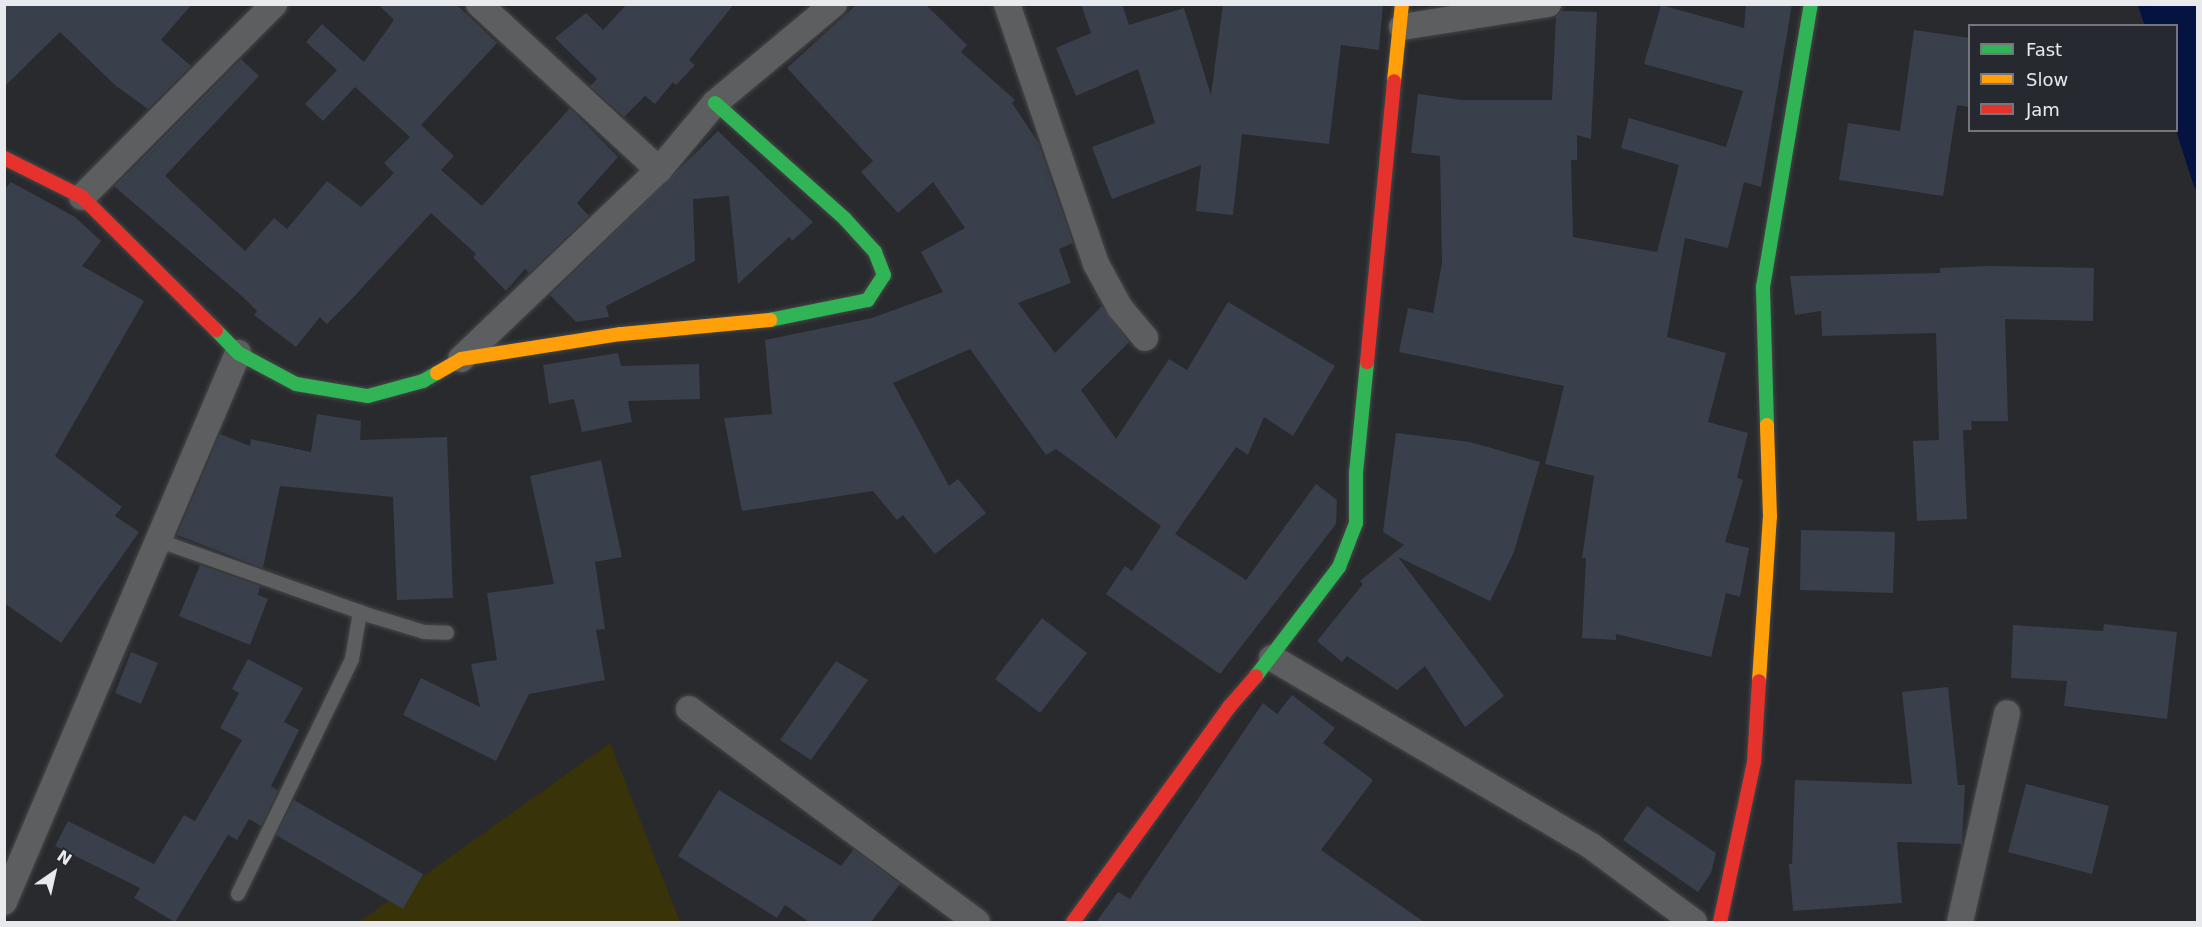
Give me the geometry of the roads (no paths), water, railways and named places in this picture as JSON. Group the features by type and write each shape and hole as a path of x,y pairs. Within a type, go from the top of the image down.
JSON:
{"street":[{"path":"82,197 274,4"},
{"path":"479,4 659,170"},
{"path":"4,158 82,197 168,278 238,353 296,384 368,396 423,381 462,359 659,170 715,103 834,4"},
{"path":"1007,4 1096,264 1120,308 1145,338"},
{"path":"1073,922 1229,707 1272,658 1339,567 1356,523 1356,473 1402,16 1548,4"},
{"path":"1720,922 1756,739 1770,517 1763,287 1812,4"},
{"path":"462,359 621,334 747,325 868,300 884,275 875,252 845,219 715,103"},
{"path":"4,902 156,540 238,353"},
{"path":"1272,658 1590,846 1694,922"},
{"path":"689,709 977,922"},
{"path":"1960,922 2007,713"}],"lane":[{"path":"156,540 360,612 424,632 447,633"},
{"path":"238,894 352,659 360,612"}],"water":[{"path":"2142,5 2197,5 2197,185 2178,120 2178,24 2149,24"}],"waterway":[{"path":"2142,4 2148,24"},
{"path":"2178,123 2198,185"}]}
